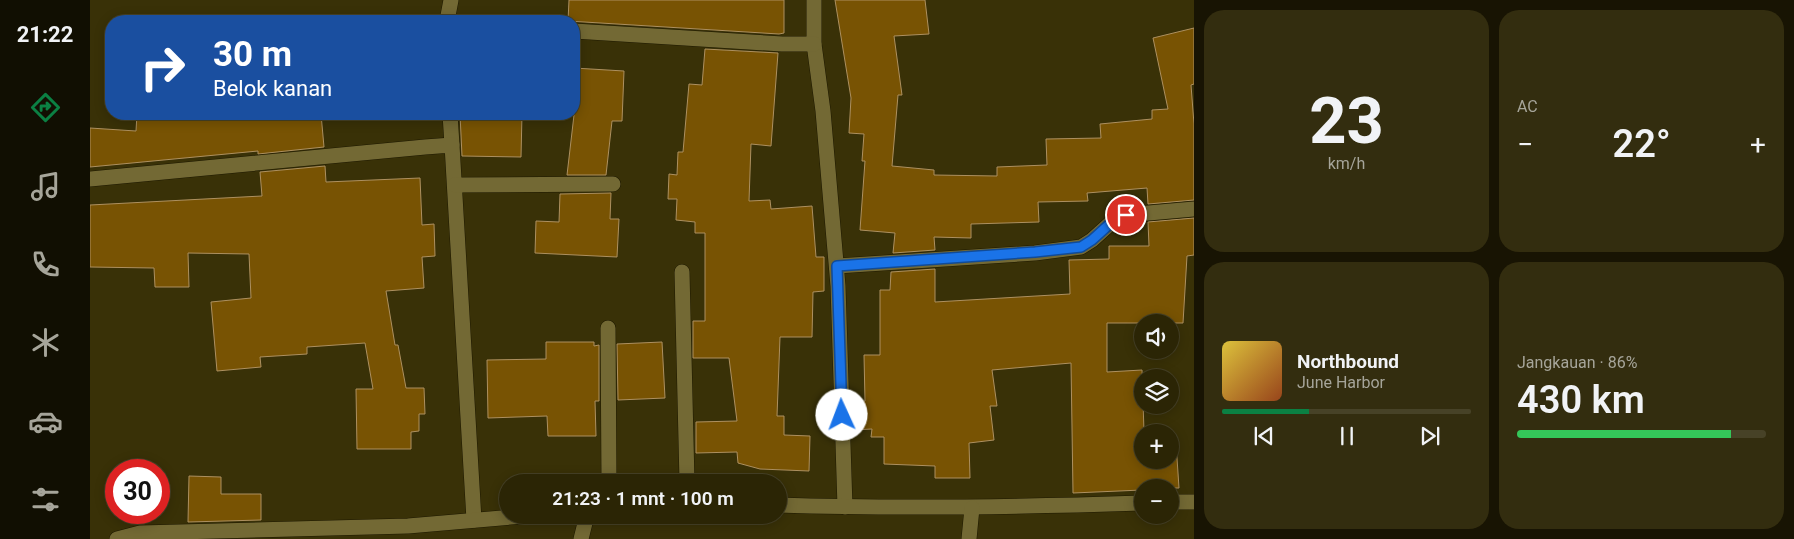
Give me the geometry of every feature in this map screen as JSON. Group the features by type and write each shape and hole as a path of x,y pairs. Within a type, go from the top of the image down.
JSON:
{"street":[{"path":"448,15 451,0"},
{"path":"814,0 814,44 823,111 837,266 845,507"},
{"path":"580,31 782,44 814,44"},
{"path":"450,120 474,520"},
{"path":"90,178 452,145"},
{"path":"455,185 613,184"},
{"path":"837,266 1081,247 1092,240 1113,221 1126,215 1194,209"},
{"path":"682,272 687,474"},
{"path":"608,328 608,474"},
{"path":"1179,502 1194,502"},
{"path":"787,505 972,508 1134,503"},
{"path":"969,539 972,508"},
{"path":"118,539 140,533 158,532 408,526 499,518"},
{"path":"581,539 585,524"}],"building":[{"path":"569,0 784,0 784,33 580,22 580,15 568,15"},
{"path":"835,0 925,0 929,34 894,36 902,95 898,95 892,166 934,170 934,175 997,176 997,167 1047,165 1046,139 1101,138 1100,124 1152,119 1152,110 1168,109 1153,38 1194,28 1194,84 1191,85 1194,124 1194,200 1148,204 1147,188 1087,193 1088,201 1038,202 1039,222 971,224 971,238 934,237 935,250 893,253 895,233 860,230 865,161 862,161 864,134 849,133 851,98"},
{"path":"705,49 778,53 771,146 751,144 749,201 770,200 771,209 812,206 816,257 824,257 824,291 813,292 812,337 780,337 777,416 784,416 784,435 810,436 809,471 760,469 738,463 737,452 696,453 696,422 737,421 729,358 693,358 693,321 705,321 705,233 695,233 695,222 676,220 677,199 668,199 669,174 677,175 678,152 683,152 689,84 702,85"},
{"path":"580,68 624,71 622,121 612,121 606,175 567,175 573,120 580,120"},
{"path":"137,120 322,120 324,147 258,154 258,151 90,167 90,128 136,131"},
{"path":"460,120 522,120 521,157 462,156"},
{"path":"325,166 326,182 420,178 422,225 434,224 435,256 422,257 424,288 386,291 395,345 398,345 406,388 424,388 425,414 419,414 419,431 411,432 411,449 357,449 356,389 373,389 365,343 307,347 307,354 260,357 261,367 217,371 211,302 251,298 249,254 188,253 189,287 155,287 154,268 90,267 90,205 262,196 260,172"},
{"path":"611,193 610,219 619,219 617,257 535,253 536,221 559,222 560,194"},
{"path":"1194,218 1194,255 1187,256 1183,323 1179,323 1179,314 1134,314 1134,323 1107,323 1107,372 1134,370 1134,414 1143,414 1144,424 1134,424 1134,469 1178,469 1178,479 1134,479 1134,490 1073,493 1071,363 992,370 997,406 990,406 994,440 969,443 970,478 935,478 935,466 884,464 884,437 871,437 872,429 852,430 851,402 865,401 864,355 880,355 880,290 890,290 891,272 935,269 935,302 1070,294 1069,260 1109,259 1109,246 1149,246 1148,222"},
{"path":"546,342 594,342 594,346 599,345 599,401 595,401 596,436 548,436 547,416 488,418 487,360 546,359"},
{"path":"662,342 665,398 618,400 617,344"},
{"path":"189,476 221,477 221,494 261,494 261,520 188,522"}],"route":[{"path":"842,415 837,266 1081,247 1092,240 1113,221 1126,215"}]}
